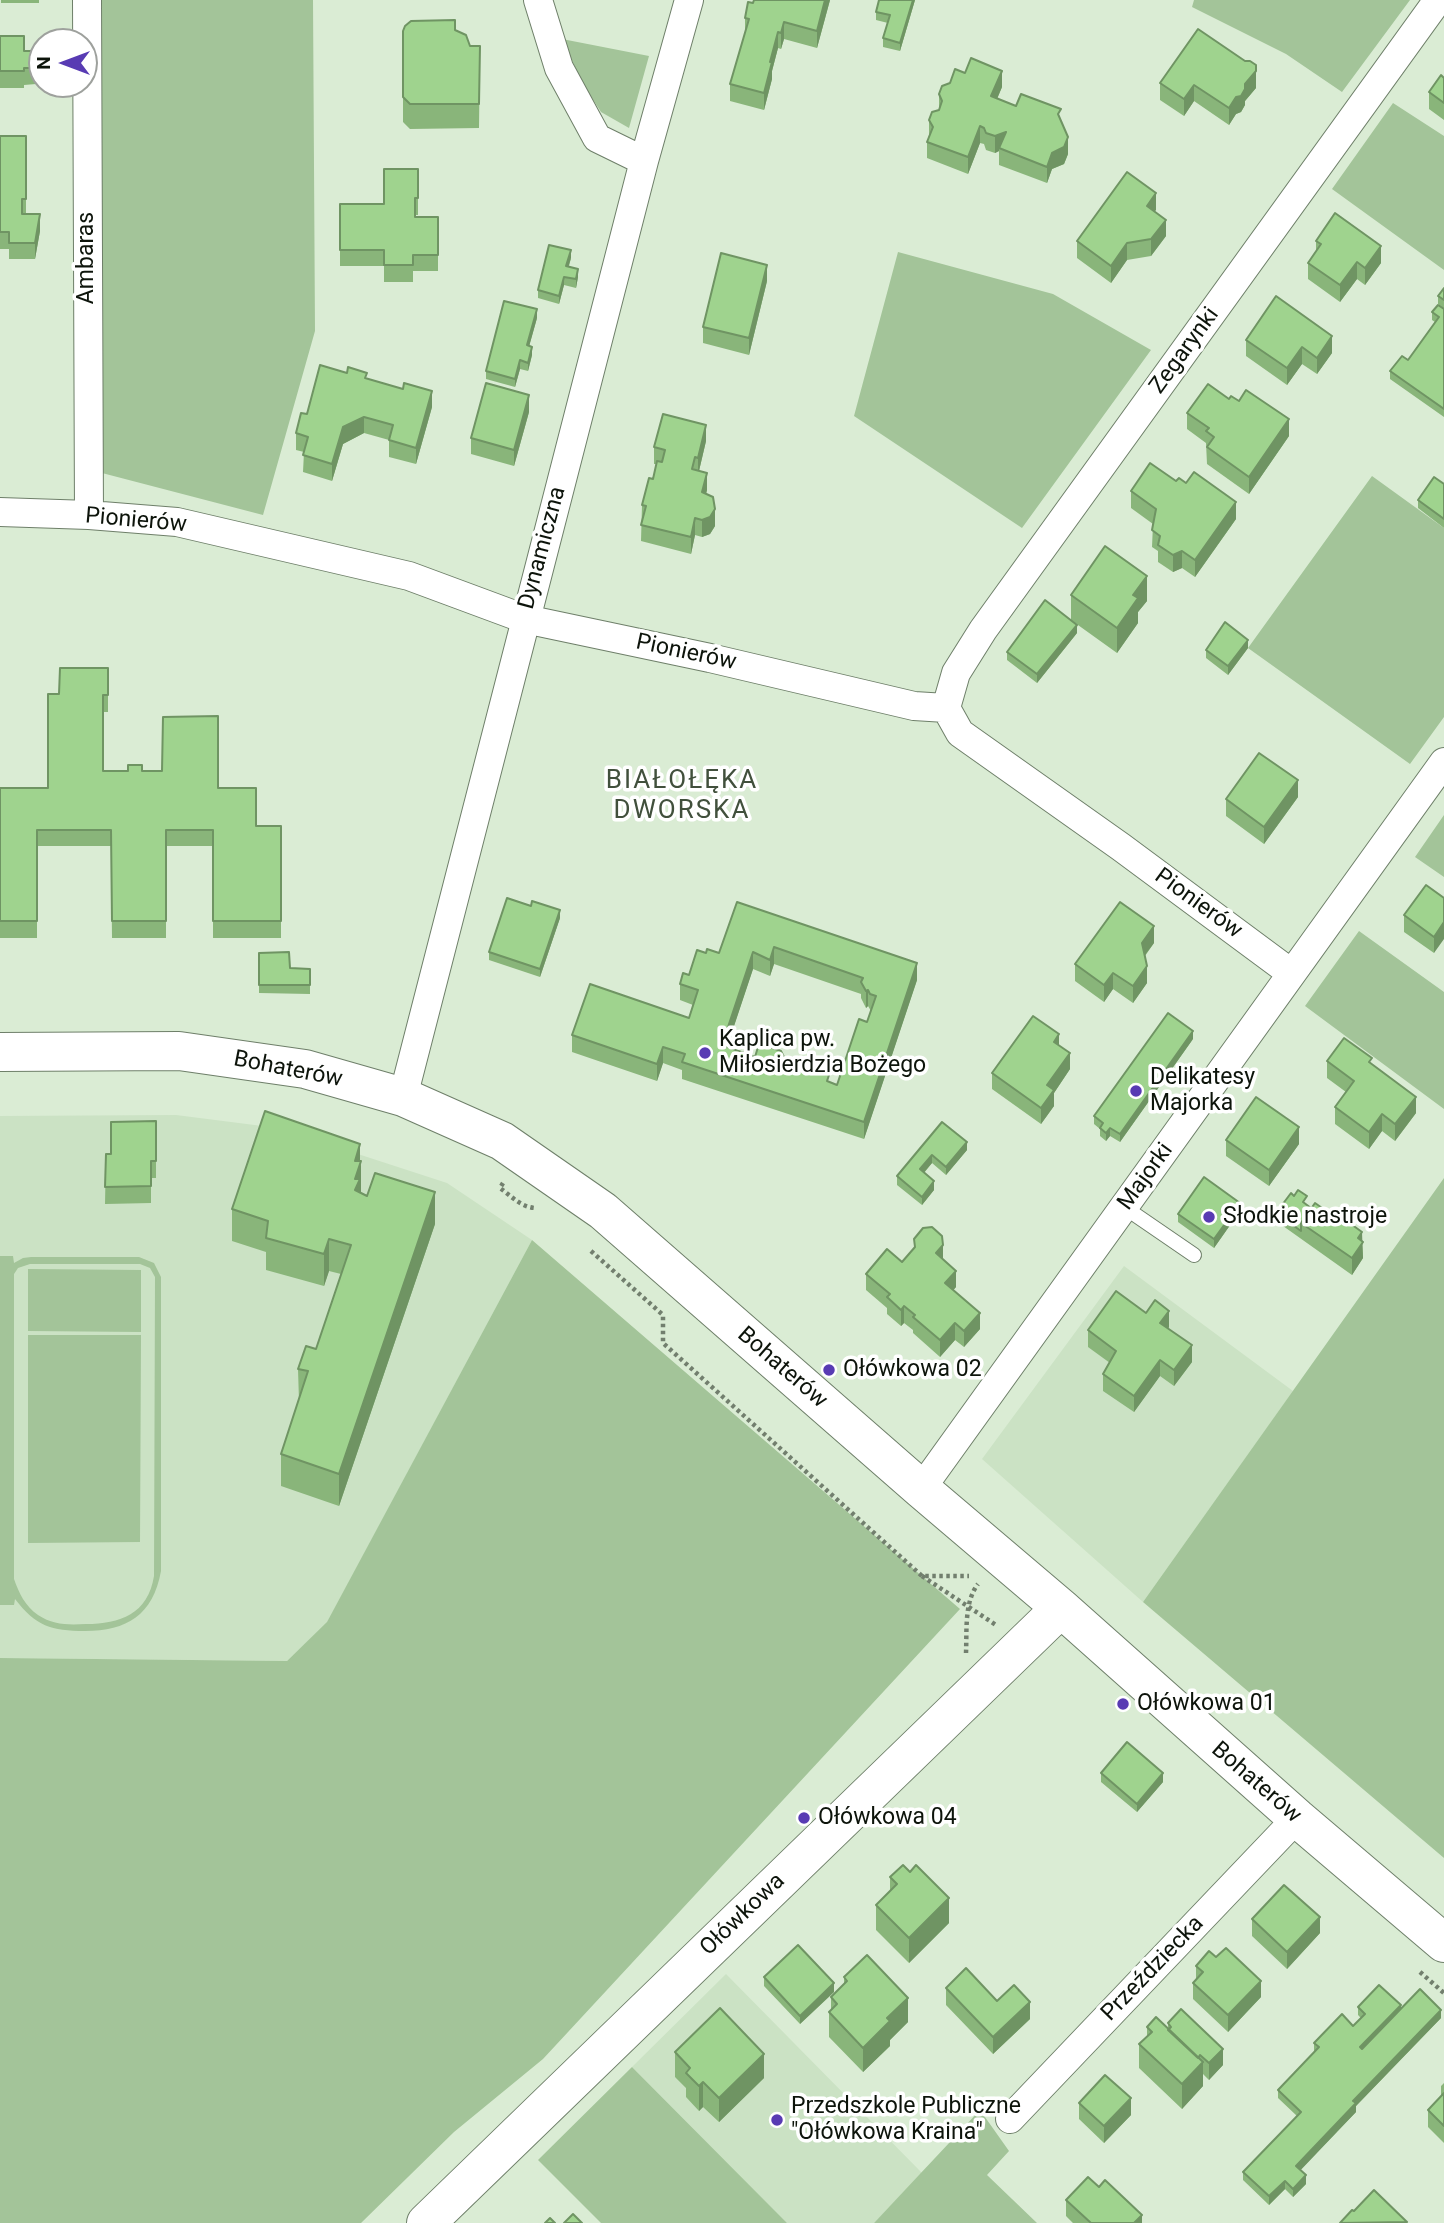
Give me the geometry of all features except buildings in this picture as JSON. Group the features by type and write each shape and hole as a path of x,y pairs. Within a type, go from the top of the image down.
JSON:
{"street":[{"name":"Ambaras","path":"88,0 89,515"},
{"path":"538,0 559,68 597,138 644,161"},
{"name":"Dynamiczna","path":"403,1097 644,161 689,0"},
{"name":"Zegarynki","path":"946,708 956,673 983,630 1438,0"},
{"name":"Pionierów","path":"0,512 177,522 396,573 525,619 914,706 946,708 960,733 1121,847 1291,973"},
{"name":"Majorki","path":"920,1489 1444,762"},
{"name":"Bohaterów","path":"0,1052 179,1051 305,1069 403,1097 502,1141 603,1211 1297,1818 1439,1929"},
{"name":"Ołówkowa","path":"426,2223 1060,1608"},
{"name":"Przeździecka","path":"1010,2119 1297,1818"}],"lane":[{"path":"1124,1207 1194,1255"}],"path":[{"path":"922,1576 1005,1632"}],"shaded area":[{"path":"99,0 313,0 315,331 263,515 102,473"},
{"path":"1194,0 1410,0 1342,92 1286,54 1192,7"},
{"path":"562,39 649,56 629,128 601,112 583,84"},
{"path":"1393,103 1444,136 1444,270 1332,189"},
{"path":"898,252 1053,294 1151,350 1022,528 854,416"},
{"path":"1372,476 1444,528 1444,717 1410,764 1248,648"},
{"path":"1444,815 1444,877 1415,857"},
{"path":"1359,931 1444,992 1444,1109 1305,1006"},
{"path":"176,1115 278,1128 447,1183 532,1240 327,1623 287,1661 0,1658 0,1116"},
{"path":"1444,1178 1444,1858 1143,1602"},
{"path":"532,1240 960,1609 543,2059 454,2132 361,2223 0,2223 0,1658 287,1661 327,1622"},
{"path":"0,1256 13,1256 14,1263 31,1257 139,1257 154,1263 161,1277 161,1571 152,1599 136,1618 125,1624 85,1631 63,1630 45,1625 30,1615 15,1599 14,1605 0,1605","holes":["30,1264 140,1264 150,1268 155,1277 154,1576 151,1589 139,1608 121,1619 98,1623 55,1623 29,1608 14,1579 14,1274 18,1268"]},
{"path":"1124,1266 1293,1391 1143,1602 982,1459"},
{"path":"28,1269 141,1270 141,1332 28,1331"},
{"path":"28,1335 141,1335 140,1542 28,1543"},
{"name":"Przedszkole Publiczne \"Ołówkowa Kraina\"","path":"726,1974 922,2173 874,2223 787,2223 632,2067"},
{"path":"632,2067 787,2223 601,2223 538,2160"},
{"path":"980,2110 1009,2151 987,2175 1037,2223 874,2223"}],"place":[{"name":"Kaplica pw. Miłosierdzia Bożego","path":"705,1053"},
{"name":"Delikatesy Majorka","path":"1136,1091"},
{"name":"Słodkie nastroje","path":"1209,1217"},
{"name":"Ołówkowa 02","path":"829,1370"},
{"name":"Ołówkowa 01","path":"1123,1704"},
{"name":"Ołówkowa 04","path":"804,1818"},
{"name":"Przedszkole Publiczne \"Ołówkowa Kraina\"","path":"777,2120"}],"district":[{"name":"BIAŁOŁĘKA DWORSKA","path":"682,796"}]}
